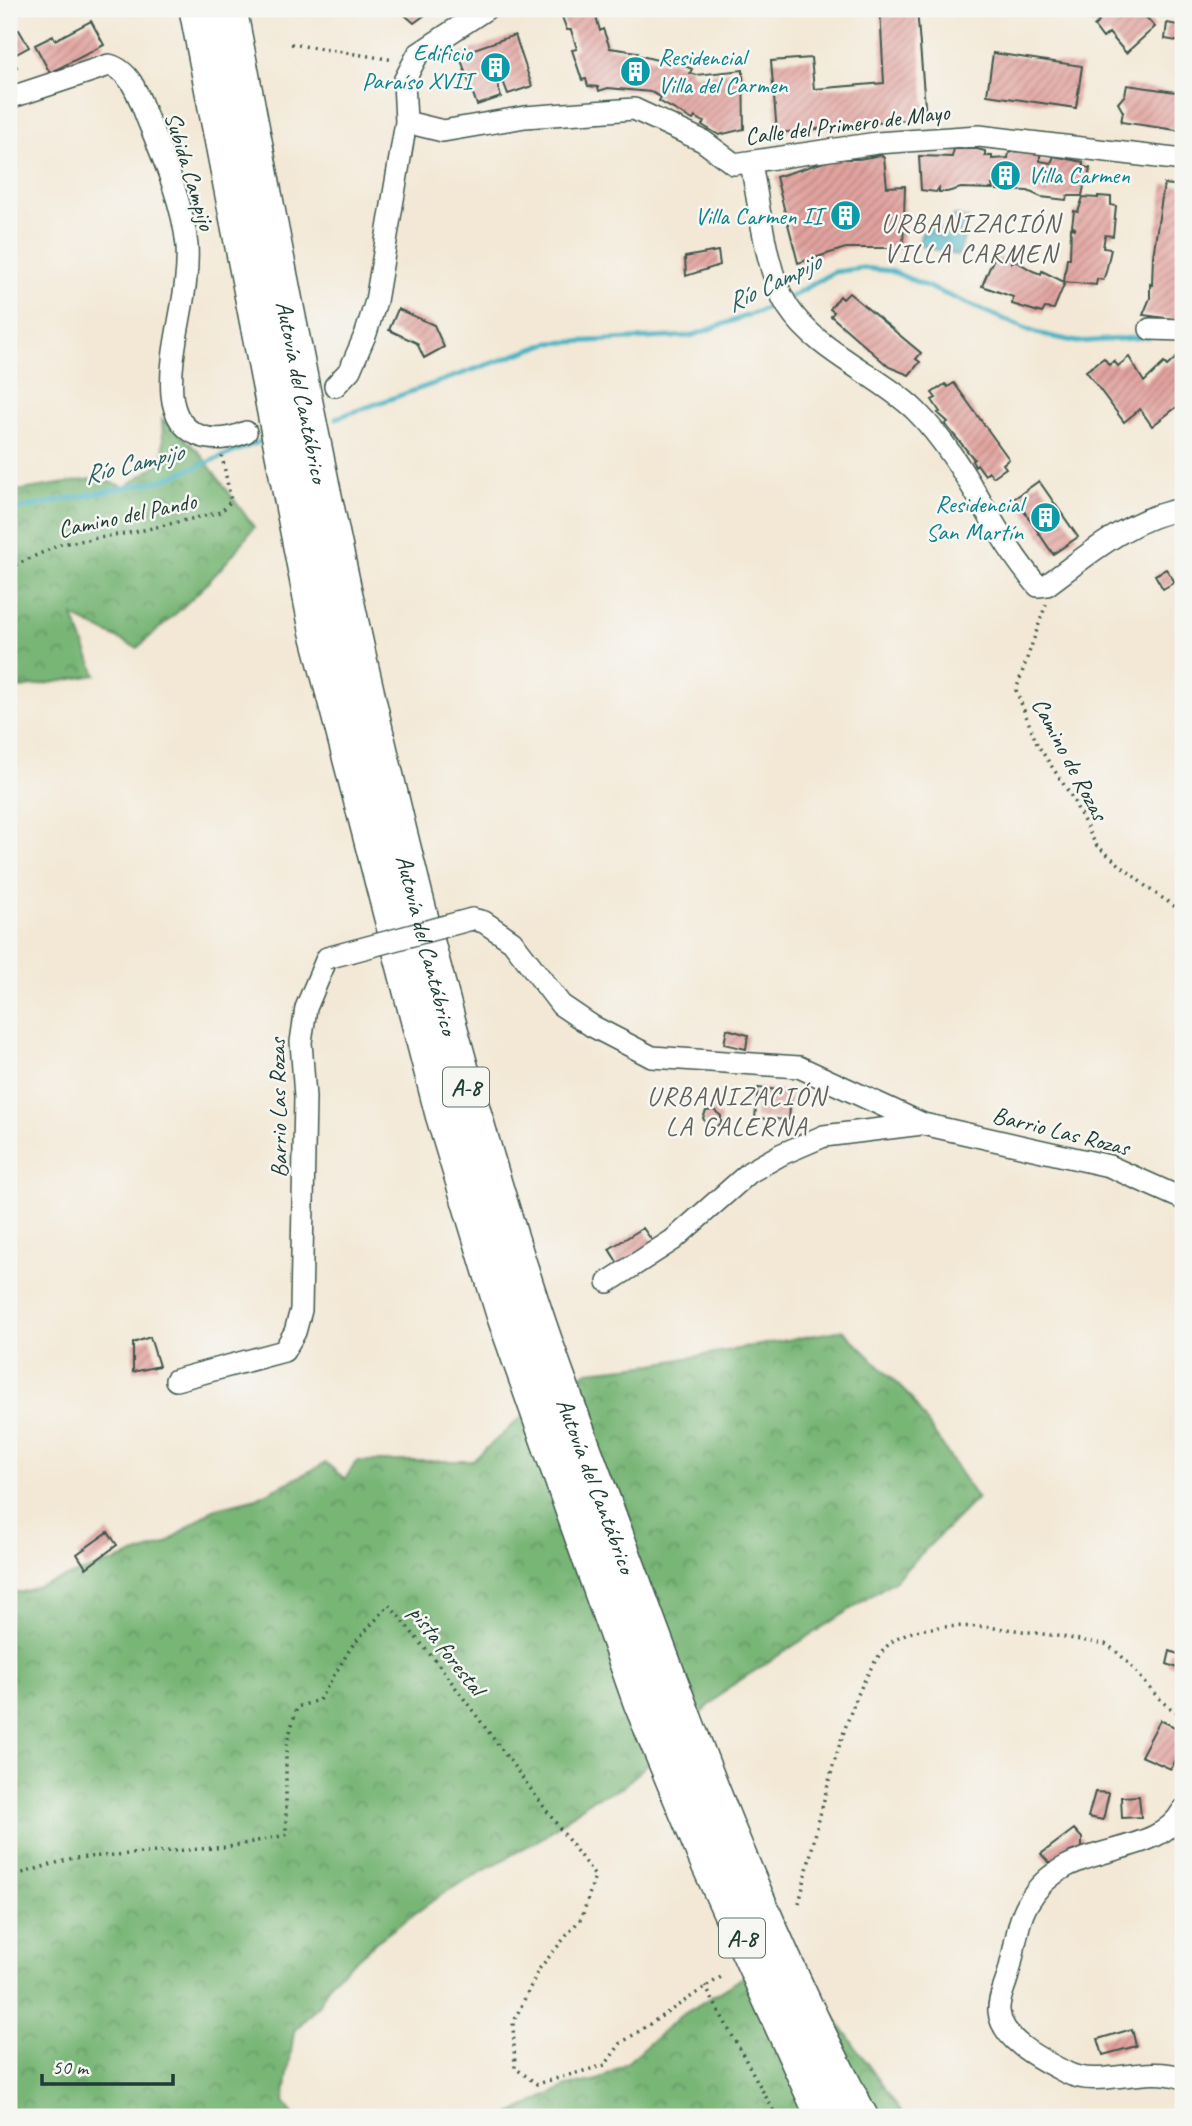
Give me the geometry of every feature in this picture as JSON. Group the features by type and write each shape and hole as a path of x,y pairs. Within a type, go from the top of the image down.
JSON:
{"highway":[{"name":"Autovía del Cantábrico","path":"198,9 317,628 444,1114 505,1314 642,1702 722,1892 825,2117"},
{"name":"Autovía del Cantábrico","path":"228,9 296,369 381,759 471,1107 532,1306 674,1699 786,1964 859,2117"}],"street":[{"path":"335,386 350,370 376,301 406,122 404,81 418,54 486,9"},
{"name":"Subida Campijo","path":"9,98 108,65 120,68 137,92 173,191 187,245 187,285 172,395 177,415 188,429 207,440 217,441"},
{"name":"Calle del Primero de Mayo","path":"406,122 443,131 525,117 634,109 703,142 734,164 751,164 877,143 979,136 1183,160"},
{"path":"751,164 776,282 789,309 821,340 916,411 964,473 1023,570 1038,586 1047,584 1130,525 1183,509"},
{"path":"1150,329 1183,330"},
{"path":"217,441 246,432"},
{"name":"Barrio Las Rozas","path":"176,1380 284,1350 295,1332 301,1310 304,1250 305,1097 301,1042 306,1008 327,958 472,919 484,922 512,941 561,1005 592,1026 652,1057 799,1067 923,1124 1109,1166 1183,1199"},
{"name":"Barrio Las Rozas","path":"608,1282 673,1240 750,1172 782,1154 824,1136 923,1124"},
{"path":"1183,1810 1172,1827 1151,1838 1072,1861 1042,1884 1027,1903 1020,1923 999,2010 1004,2030 1015,2040 1068,2073 1097,2079 1156,2072 1183,2078"}],"path":[{"path":"291,44 413,64"},
{"name":"Camino del Pando","path":"9,568 61,544 135,532 221,512 231,501 229,478 217,441"},
{"name":"Camino de Rozas","path":"1047,584 1046,607 1017,682 1016,690 1024,715 1037,744 1070,794 1096,845 1149,889 1183,912"},
{"name":"pista forestal","path":"9,1877 73,1858 228,1847 286,1835 286,1745 297,1707 319,1700 352,1646 389,1605 439,1665 595,1876 582,1917 539,1969 513,2023 515,2068 537,2084 605,2065 621,2043 705,1986"},
{"path":"799,1903 841,1741 862,1685 884,1647 901,1636 967,1626 1105,1644 1123,1654 1161,1702 1183,1715"},
{"path":"724,1975 705,1986 777,2117"}],"green space":[{"path":"162,419 199,452 254,527 200,591 137,648 73,616 96,675 9,690 9,492 97,478 125,487 164,460"},
{"path":"843,1330 910,1397 977,1498 894,1581 728,1688 622,1788 591,1800 542,1838 442,1894 376,1942 331,1981 318,2006 294,2031 284,2102 295,2117 9,2117 9,1592 22,1592 164,1545 213,1509 257,1498 326,1463 345,1479 357,1461 472,1461 530,1410 588,1371 654,1364"},
{"path":"787,1950 905,2117 505,2117 567,2086 598,2080 629,2061 679,2017"}],"water":[{"path":"954,215 969,219 959,256 918,245 924,225 949,232"}],"building":[{"path":"398,9 433,9 414,23"},
{"name":"Residencial Villa del Carmen","path":"559,9 594,9 600,31 603,29 610,48 638,52 637,55 665,62 668,59 692,69 690,73 696,75 743,70 744,129 719,135 702,125 704,122 695,117 693,120 659,101 661,97 651,92 608,88 599,91 598,87 588,86 586,79 582,80 572,50 577,49 571,30 567,30"},
{"path":"880,9 917,9 926,118 777,133 771,61 811,58 814,89 884,83"},
{"path":"1078,9 1139,9 1155,27 1126,53 1109,33 1103,38 1094,26 1099,22 1095,18 1091,20"},
{"path":"91,21 104,45 50,73 35,45 53,36 55,40"},
{"path":"1167,23 1183,26 1183,42 1165,39"},
{"path":"13,26 16,31 19,30 29,47 11,57 17,67 9,71 9,28"},
{"name":"Edificio Paraíso XVII","path":"515,35 532,86 508,94 503,81 497,83 501,97 477,105 459,54"},
{"path":"993,53 1082,66 1076,108 987,95"},
{"path":"1127,85 1183,93 1183,131 1121,122 1123,112 1118,103 1125,95"},
{"name":"Villa Carmen","path":"954,149 985,151 985,156 992,156 992,159 1008,158 1009,153 1017,151 1040,154 1040,161 1051,163 1054,156 1083,162 1083,167 1090,168 1088,181 1085,181 1082,196 1067,196 1066,200 1041,197 1028,191 997,190 997,185 992,185 993,189 961,188 947,192 939,192 939,188 936,192 921,190 919,156 952,157"},
{"name":"Villa Carmen II","path":"881,155 884,158 887,187 905,186 903,248 846,248 798,263 776,177 834,159 859,159"},
{"path":"1164,184 1183,186 1183,264 1180,272 1183,277 1178,302 1180,320 1143,315 1150,298 1153,256"},
{"path":"1083,197 1111,197 1111,205 1116,206 1113,236 1105,235 1103,248 1111,249 1103,280 1097,279 1096,285 1065,282 1054,309 1045,308 1042,313 1012,304 1013,297 982,286 995,255 1003,259 1005,256 1011,259 1011,264 1014,260 1033,271 1041,274 1042,271 1064,282 1067,258 1070,258 1071,228 1076,229 1072,226 1074,211 1078,212"},
{"path":"718,251 720,265 686,276 685,257"},
{"path":"849,293 921,353 916,359 920,362 909,375 889,367 831,316 834,312 830,309 840,296 843,299"},
{"path":"398,309 434,325 444,347 424,358 417,343 389,330"},
{"path":"1129,357 1144,382 1164,363 1167,366 1177,357 1183,367 1183,402 1152,426 1140,409 1124,422 1086,371 1104,358 1109,365 1114,361 1118,366"},
{"path":"954,383 1009,459 1003,464 1006,468 993,477 989,472 985,475 977,464 975,466 972,461 974,459 945,424 948,422 938,413 940,412 932,400 936,398 932,393 945,384 948,387"},
{"name":"Residencial San Martín","path":"1039,481 1078,537 1053,554 1015,498"},
{"path":"1166,569 1175,582 1163,589 1155,575"},
{"path":"727,1029 748,1035 746,1049 724,1044"},
{"path":"758,1088 791,1091 789,1120 755,1118"},
{"path":"714,1110 721,1116 721,1123 714,1128 706,1124 703,1118 706,1111"},
{"path":"643,1228 653,1242 619,1265 609,1249"},
{"path":"150,1337 159,1366 133,1372 133,1343"},
{"path":"108,1532 117,1545 86,1568 77,1554"},
{"path":"1170,1651 1183,1656 1183,1670 1167,1664"},
{"path":"1160,1720 1183,1731 1183,1746 1171,1769 1141,1756"},
{"path":"1095,1792 1109,1793 1103,1820 1088,1817"},
{"path":"1139,1796 1141,1817 1122,1818 1121,1797"},
{"path":"1074,1829 1082,1838 1082,1848 1070,1852 1051,1865 1041,1854"},
{"path":"1132,2029 1136,2046 1103,2055 1098,2039"}],"waterway":[{"name":"Río Campijo","path":"787,299 834,272 863,268 891,271 1036,333 1077,342 1148,337"},
{"name":"Río Campijo","path":"336,418 549,343 691,336 779,304"},
{"name":"Río Campijo","path":"9,511 163,480 264,440"}],"place":[{"name":"Edificio Paraíso XVII","path":"495,67"},
{"name":"Residencial Villa del Carmen","path":"635,71"},
{"name":"Villa Carmen","path":"1005,175"},
{"name":"Villa Carmen II","path":"845,216"},
{"name":"Residencial San Martín","path":"1046,518"}],"district":[{"name":"URBANIZACIÓN VILLA CARMEN","path":"971,238"},
{"name":"URBANIZACIÓN LA GALERNA","path":"737,1111"}]}
